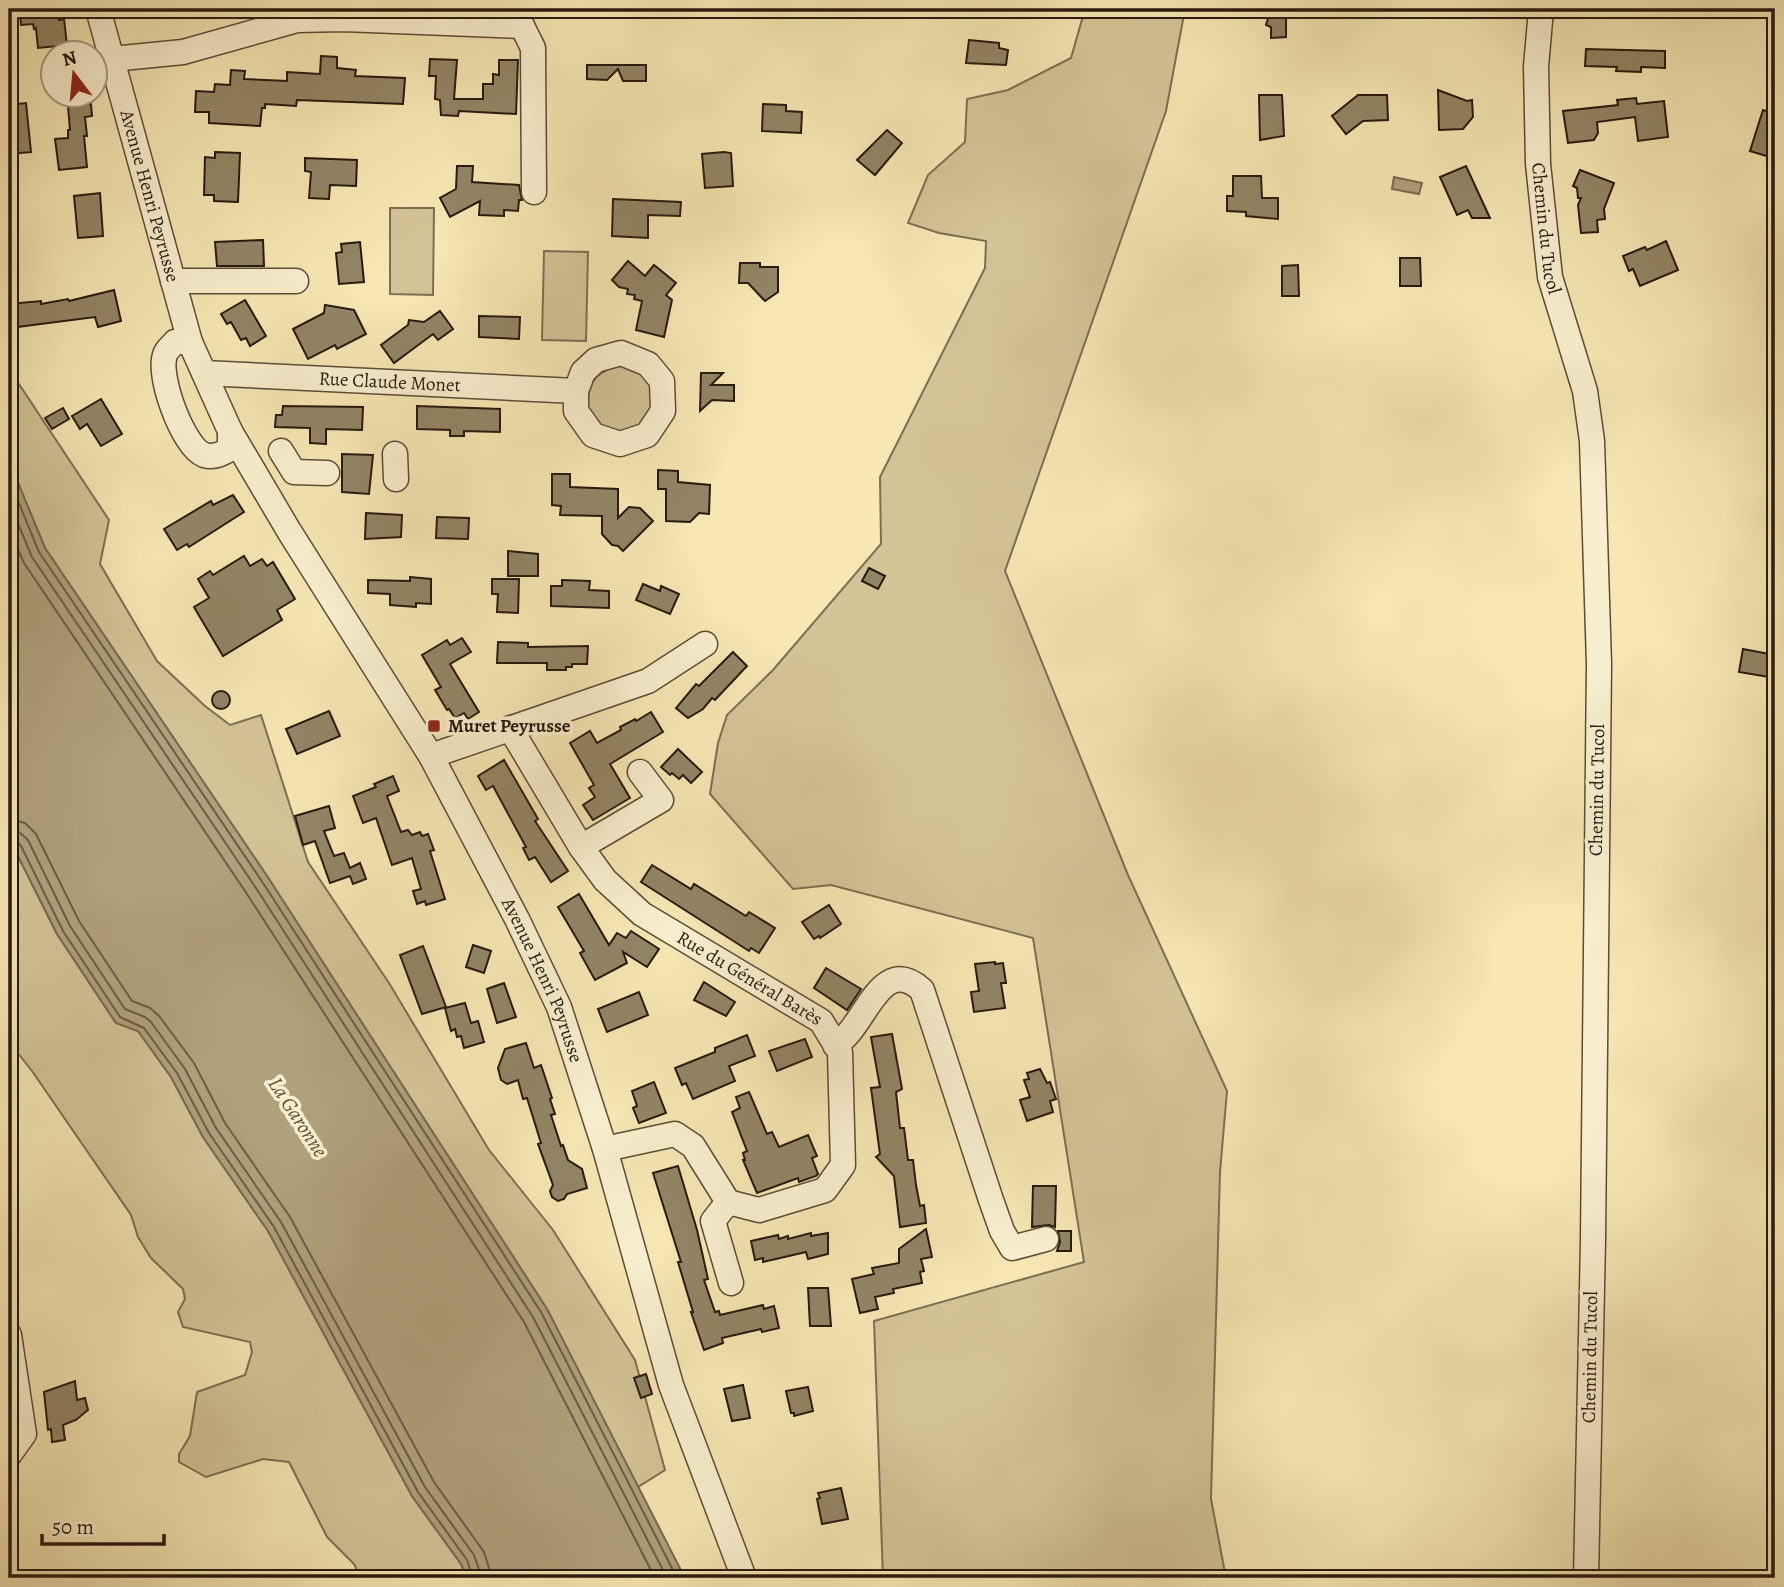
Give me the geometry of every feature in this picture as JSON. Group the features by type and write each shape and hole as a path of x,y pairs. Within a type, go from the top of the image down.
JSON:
{"street":[{"name":"Avenue Henri Peyrusse","path":"98,9 190,342 230,431 289,531 431,756 517,919 559,1006 605,1149 671,1385 744,1578"},
{"name":"Chemin du Tucol","path":"1541,9 1536,67 1538,164 1550,277 1586,391 1592,441 1598,650 1593,1240 1586,1578"},
{"path":"112,59 183,52 297,20 525,17 533,48 534,192"},
{"path":"173,281 296,281"},
{"path":"190,342 175,342 165,354 163,372 177,416 189,440 201,454 216,457 230,449 230,431"},
{"name":"Rue Claude Monet","path":"204,373 576,391"},
{"path":"250,466 285,450 294,472 327,473"},
{"path":"396,454 396,478"},
{"path":"431,756 648,681 705,644"},
{"name":"Rue du Général Barès","path":"510,728 581,847 605,880 642,914 821,1021 840,1052 843,1165 825,1190 759,1209 729,1202"},
{"path":"581,847 661,800 640,772"},
{"path":"835,1045 852,1032 881,987 897,980 908,980 922,990 973,1151 1002,1231 1012,1248 1046,1240"},
{"path":"605,1149 675,1134 693,1146 729,1202 713,1221 732,1283"},
{"path":"9,1335 24,1434 9,1455"}],"shaded area":[{"path":"1085,9 1185,9 1166,111 1005,571 1128,875 1227,1091 1220,1172 1211,1499 1226,1578 883,1578 874,1321 1084,1262 1033,938 831,885 793,889 710,794 718,743 727,715 773,670 881,544 880,477 985,268 986,241 939,233 908,223 928,175 965,142 967,99 1008,90 1071,58"},
{"path":"390,208 434,208 433,295 390,294"},
{"path":"544,251 588,252 586,341 542,340"},
{"path":"629,366 650,377 654,422 610,438 586,410 593,382 608,369"},
{"path":"9,369 109,520 100,564 157,661 205,706 230,725 261,715 308,862 389,983 489,1150 553,1230 635,1360 665,1470 638,1487 547,1309 267,876 45,548 9,461"},
{"path":"9,842 57,934 116,1023 138,1031 171,1077 203,1137 268,1231 412,1496 461,1564 467,1578 361,1578 354,1564 327,1537 289,1462 263,1459 206,1477 179,1462 179,1454 190,1436 197,1392 245,1375 252,1352 250,1342 183,1327 178,1312 185,1299 183,1289 151,1258 138,1237 131,1215 9,1042"}],"water":[{"path":"1394,177 1422,183 1419,194 1392,189"},
{"name":"La Garonne","path":"9,461 45,548 267,876 547,1309 685,1578 467,1578 461,1564 412,1496 268,1231 203,1137 171,1077 138,1031 116,1023 57,934 9,842"}],"building":[{"path":"58,9 59,20 64,19 66,38 38,38 38,48 36,28 34,29 33,24 21,25 20,12"},
{"path":"1271,9 1286,9 1286,37 1271,38 1271,27 1266,25"},
{"path":"969,40 999,43 999,48 1008,50 1006,65 966,63"},
{"path":"1586,49 1665,51 1665,68 1641,67 1641,72 1616,71 1617,67 1585,66"},
{"path":"321,56 337,57 337,68 356,70 355,76 405,78 403,104 297,100 296,106 265,104 260,126 209,123 209,112 195,112 196,91 214,92 215,84 230,85 231,70 245,71 244,79 287,81 287,72 320,74"},
{"path":"430,59 457,60 454,99 483,99 483,84 493,84 493,74 499,75 499,60 518,60 516,114 459,111 458,116 441,115 440,100 435,99 436,76 429,76"},
{"path":"587,65 646,65 646,81 623,81 618,69 607,80 587,79"},
{"path":"1438,90 1467,101 1472,100 1473,117 1463,129 1439,130"},
{"path":"1259,95 1282,95 1284,136 1260,140"},
{"path":"1358,95 1387,95 1388,120 1363,121 1346,134 1332,116"},
{"path":"1636,98 1637,104 1664,101 1668,137 1638,141 1635,117 1597,122 1598,133 1594,140 1568,143 1563,111 1618,105 1617,100"},
{"path":"26,103 31,152 9,154 9,105"},
{"path":"763,104 786,105 786,111 802,112 801,133 762,131"},
{"path":"68,108 91,108 92,116 85,117 87,167 59,170 55,139 68,138"},
{"path":"1763,110 1775,114 1773,158 1750,151"},
{"path":"887,130 902,143 875,175 857,160"},
{"path":"215,152 240,153 238,202 214,201 214,195 204,195 205,157 215,158"},
{"path":"731,153 733,186 705,188 702,154"},
{"path":"305,158 357,160 356,186 330,185 329,199 309,198 311,172 305,171"},
{"path":"457,166 473,166 472,182 519,185 522,200 519,200 518,211 504,210 504,216 479,215 480,201 450,217 440,198 456,189"},
{"path":"1466,166 1490,218 1472,218 1468,210 1457,215 1440,177"},
{"path":"1580,170 1614,183 1604,209 1605,219 1597,220 1598,232 1581,233 1578,205 1581,198 1578,198 1577,188 1573,186"},
{"path":"1233,176 1261,176 1262,198 1278,198 1278,219 1227,211 1227,196 1233,196"},
{"path":"100,193 103,236 78,238 74,196"},
{"path":"613,199 681,202 680,216 648,215 648,238 612,236"},
{"path":"263,240 264,266 217,266 215,242"},
{"path":"1666,241 1678,270 1640,286 1633,269 1629,271 1623,256 1645,247 1647,250"},
{"path":"360,242 364,282 339,284 336,253 342,252 341,244"},
{"path":"1400,258 1420,258 1421,286 1400,286"},
{"path":"628,261 645,276 654,265 676,283 666,295 672,300 664,337 636,330 642,301 634,299 635,295 627,294 628,289 619,287 612,280"},
{"path":"740,263 778,267 778,292 765,301 748,283 739,283"},
{"path":"1298,265 1299,296 1282,296 1282,266"},
{"path":"114,290 121,321 98,327 95,317 9,328 9,304 69,301"},
{"path":"245,300 266,336 250,346 246,338 241,340 231,322 227,324 221,314"},
{"path":"325,305 354,310 366,334 337,349 335,345 308,359 293,329 324,313"},
{"path":"440,311 453,329 438,340 433,334 394,363 381,345 408,325 409,320 424,322"},
{"path":"479,316 520,317 519,339 479,337"},
{"path":"701,373 723,373 711,385 734,385 734,401 712,400 700,411"},
{"path":"101,399 122,434 101,446 87,424 80,429 72,416"},
{"path":"283,406 363,407 362,430 326,429 326,444 310,443 310,428 275,427 276,415 282,415"},
{"path":"417,406 500,409 500,432 464,431 464,436 450,436 450,430 417,429"},
{"path":"63,408 69,419 52,429 45,418"},
{"path":"342,454 373,455 369,494 342,492"},
{"path":"658,470 678,471 678,482 710,485 709,514 699,513 690,522 666,521 666,489 658,489"},
{"path":"552,474 570,474 570,487 618,489 618,518 629,507 640,508 653,521 623,551 612,545 602,534 602,516 560,515 561,506 552,505"},
{"path":"233,495 244,512 189,547 187,544 177,550 164,529 211,501 213,505"},
{"path":"366,513 402,515 401,537 365,539"},
{"path":"437,517 469,518 468,539 436,538"},
{"path":"508,551 538,554 538,576 508,576"},
{"path":"244,556 250,566 262,559 267,566 273,562 295,599 277,610 282,620 223,656 194,607 209,598 198,579 210,571 213,575"},
{"path":"869,568 885,576 878,589 862,581"},
{"path":"410,577 431,579 431,604 416,603 416,607 390,605 390,594 368,593 368,580 410,581"},
{"path":"492,579 519,579 518,613 497,612 498,594 492,594"},
{"path":"562,580 590,581 589,590 609,591 609,608 551,606 551,586 562,586"},
{"path":"643,584 660,591 661,586 679,594 670,614 636,600"},
{"path":"462,638 471,652 450,664 479,712 468,719 464,713 455,718 449,709 447,710 435,690 441,687 422,655 447,640 450,645"},
{"path":"498,642 528,643 528,647 588,646 587,664 572,664 572,667 566,667 566,670 547,670 547,663 497,663"},
{"path":"1743,649 1775,655 1775,678 1739,672"},
{"path":"733,652 747,666 715,700 712,698 703,709 688,718 676,708 696,684 699,686"},
{"path":"221,691 227,694 230,700 227,706 221,709 215,706 212,700 215,694"},
{"path":"329,711 340,736 297,754 286,729"},
{"path":"651,712 663,732 610,764 630,798 593,820 583,805 595,797 589,788 594,785 570,743 590,731 597,743 621,730 620,727"},
{"path":"678,749 702,772 691,783 683,775 679,779 661,767"},
{"path":"504,760 538,819 535,821 568,871 551,882 535,857 529,860 523,848 526,847 493,786 486,790 478,776"},
{"path":"393,776 399,791 387,796 401,832 408,830 412,835 420,832 422,836 428,834 434,850 430,851 445,899 426,905 425,901 417,904 413,891 421,889 412,858 392,865 376,818 363,823 353,796 376,787 374,784"},
{"path":"329,806 335,828 324,831 334,856 344,853 350,868 360,863 366,879 353,884 350,876 330,883 315,841 303,845 295,816"},
{"path":"652,865 691,889 694,884 746,916 749,912 775,928 759,953 751,948 749,951 641,882"},
{"path":"579,894 609,945 617,933 626,938 631,931 659,949 647,967 623,952 627,963 595,980 580,953 584,951 558,907"},
{"path":"829,905 841,924 814,939 802,922"},
{"path":"473,945 491,951 484,973 466,967"},
{"path":"423,946 446,1007 422,1014 400,955"},
{"path":"1003,963 1006,983 1001,983 1005,1008 974,1012 971,992 979,991 975,964"},
{"path":"826,968 861,989 847,1010 814,988"},
{"path":"704,982 735,1002 726,1016 694,1000"},
{"path":"504,983 516,1017 497,1023 487,989"},
{"path":"639,992 648,1015 607,1032 598,1009"},
{"path":"465,1003 471,1023 478,1021 484,1042 464,1048 461,1036 457,1037 455,1029 451,1031 445,1008"},
{"path":"892,1034 902,1089 896,1092 900,1128 904,1128 908,1160 913,1160 920,1206 924,1205 926,1223 900,1227 894,1176 876,1157 880,1154 871,1088 880,1087 871,1037"},
{"path":"747,1035 755,1056 729,1066 735,1081 693,1099 686,1083 682,1085 675,1068 715,1052 715,1048"},
{"path":"805,1039 812,1057 777,1071 769,1051"},
{"path":"526,1043 534,1068 541,1065 552,1098 550,1099 555,1114 551,1115 561,1146 563,1145 568,1160 582,1169 587,1188 567,1194 564,1199 558,1201 552,1197 550,1191 553,1185 538,1144 541,1143 527,1098 523,1099 518,1080 507,1084 501,1080 498,1068 505,1049"},
{"path":"1040,1069 1047,1083 1050,1082 1056,1099 1050,1101 1053,1112 1027,1121 1020,1100 1030,1097 1024,1080 1029,1079 1027,1073"},
{"path":"654,1082 666,1113 639,1123 633,1108 637,1106 632,1091"},
{"path":"749,1092 767,1134 772,1132 779,1147 808,1135 817,1156 812,1158 818,1174 816,1176 799,1182 798,1178 757,1193 743,1160 743,1153 747,1151 732,1112 740,1108 736,1097"},
{"path":"678,1166 697,1230 708,1279 704,1280 715,1312 719,1311 720,1315 763,1305 764,1309 774,1306 779,1328 762,1332 761,1329 722,1338 723,1343 704,1350 678,1262 681,1262 653,1173"},
{"path":"1033,1186 1056,1186 1055,1227 1032,1227"},
{"path":"926,1229 932,1257 921,1259 924,1271 920,1272 922,1283 893,1289 894,1293 875,1297 878,1309 860,1313 852,1279 874,1274 872,1268 899,1263 899,1249"},
{"path":"1058,1231 1071,1231 1071,1251 1057,1251 1060,1242"},
{"path":"811,1233 811,1236 828,1233 828,1254 808,1259 806,1252 763,1262 763,1258 755,1260 751,1241 778,1235 779,1239 788,1236 788,1239"},
{"path":"808,1288 828,1288 831,1326 810,1326"},
{"path":"646,1374 652,1394 641,1398 634,1378"},
{"path":"75,1381 77,1400 85,1398 88,1410 76,1420 63,1425 65,1440 52,1442 44,1392"},
{"path":"743,1385 750,1418 732,1421 724,1389"},
{"path":"808,1387 813,1411 794,1416 786,1391"},
{"path":"841,1488 848,1519 822,1524 818,1493"}],"place":[{"name":"Muret Peyrusse","path":"434,726"}]}
